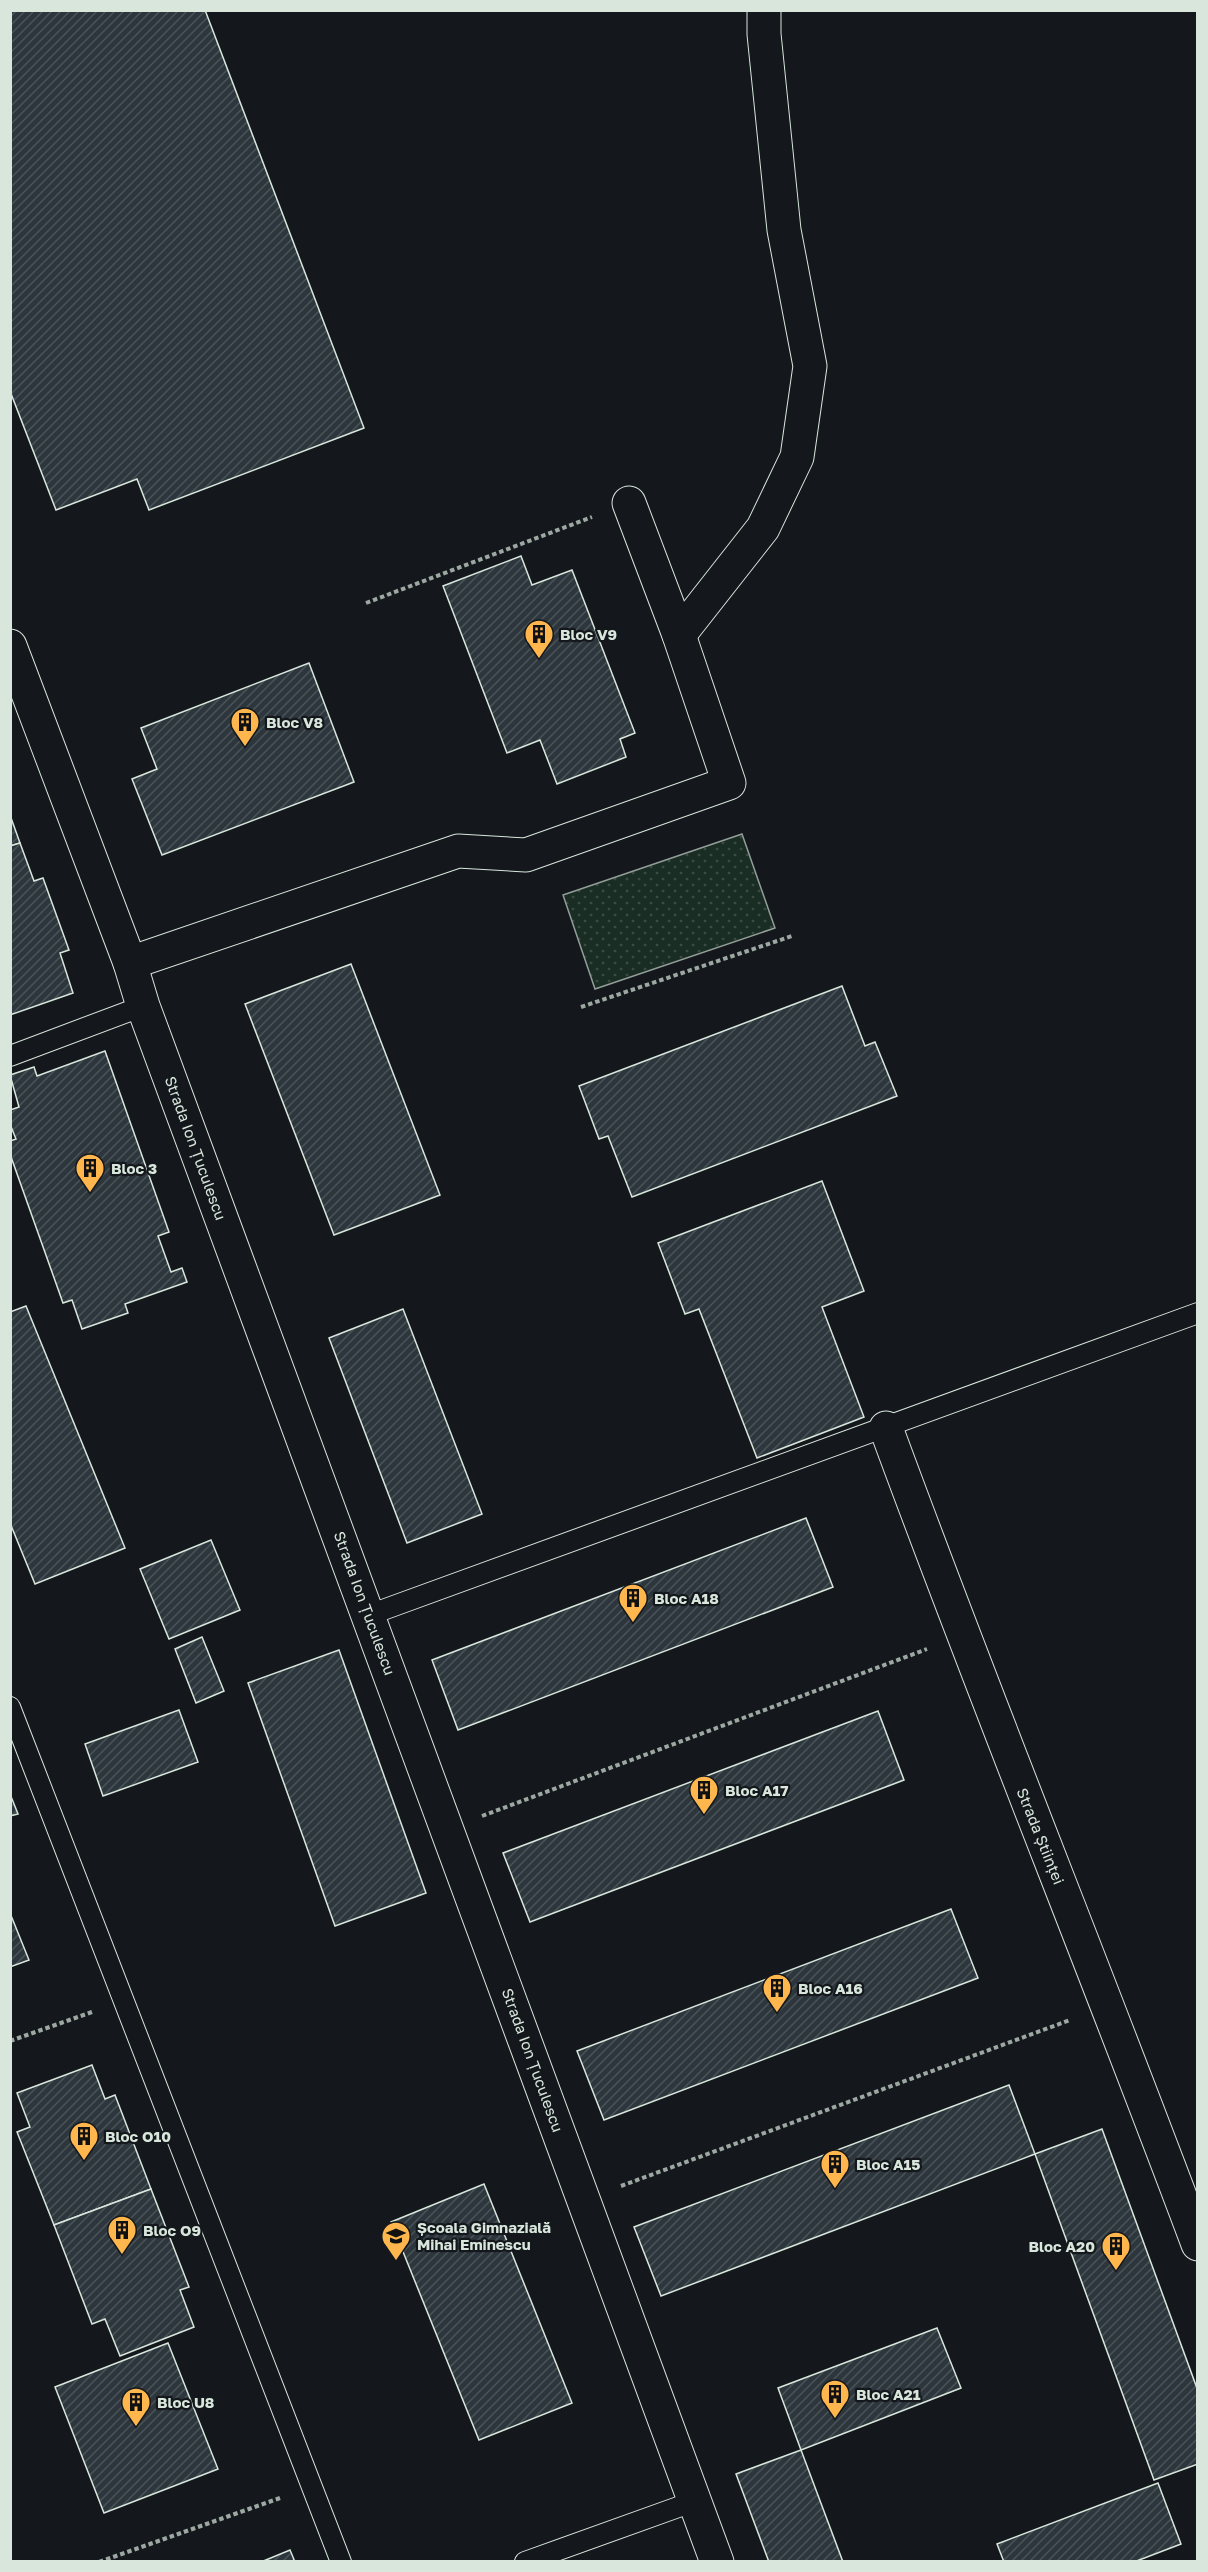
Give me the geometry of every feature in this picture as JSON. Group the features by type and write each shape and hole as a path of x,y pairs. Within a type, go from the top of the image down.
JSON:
{"street":[{"path":"679,635 763,528 797,457 810,366 784,230 764,34 764,10"},
{"path":"130,963 458,851 526,855 729,783 679,635 629,503"},
{"name":"Strada Ion Țuculescu","path":"10,646 130,963 143,1006 717,2562"},
{"name":"Strada Științei","path":"886,1428 962,1636 1109,2006 1196,2236"}],"lane":[{"path":"10,1056 143,1006"},
{"path":"369,1615 1197,1313"},
{"path":"10,1707 341,2562"},
{"path":"525,2562 695,2501"}],"path":[{"path":"366,603 629,503"},
{"path":"581,1007 792,936"},
{"path":"448,1829 962,1636"},
{"path":"10,2041 123,2000"},
{"path":"584,2200 1109,2006"},
{"path":"99,2562 312,2486"}],"green space":[{"path":"742,834 775,928 595,989 563,895"}],"building":[{"path":"10,10 205,10 364,428 149,510 137,479 56,510 10,391"},
{"name":"Bloc V9","path":"521,556 532,585 572,570 635,733 620,739 626,757 557,784 540,740 507,753 443,586"},
{"name":"Bloc V8","path":"309,663 354,782 162,855 132,779 157,769 141,728"},
{"path":"10,815 20,843 10,846"},
{"path":"20,843 34,881 43,878 69,950 60,953 73,993 10,1015 10,846"},
{"path":"351,964 440,1195 334,1235 245,1004"},
{"path":"842,986 865,1046 875,1042 897,1096 632,1197 608,1136 599,1139 579,1086"},
{"name":"Bloc 3","path":"105,1051 169,1232 158,1236 171,1272 182,1268 187,1282 125,1304 128,1313 82,1329 72,1300 63,1303 10,1154 10,1141 16,1139 10,1124 10,1110 19,1107 10,1075 34,1067 37,1076"},
{"path":"822,1181 864,1291 822,1307 864,1417 757,1458 699,1309 685,1314 658,1243"},
{"path":"26,1306 125,1548 35,1584 10,1523 10,1312"},
{"path":"403,1309 482,1514 407,1543 329,1338"},
{"name":"Bloc A18","path":"806,1518 833,1587 458,1730 432,1660"},
{"path":"211,1540 240,1610 169,1639 140,1569"},
{"path":"202,1637 224,1691 196,1703 175,1649"},
{"path":"339,1650 426,1893 335,1926 248,1683"},
{"path":"179,1710 198,1762 103,1796 85,1744"},
{"name":"Bloc A17","path":"878,1711 904,1780 530,1922 503,1853"},
{"path":"10,1794 18,1814 10,1816"},
{"name":"Bloc A16","path":"951,1909 978,1978 604,2120 577,2051"},
{"path":"10,1913 29,1960 10,1967"},
{"name":"Bloc O10","path":"92,2065 105,2099 115,2095 151,2189 54,2225 17,2132 30,2127 17,2093"},
{"name":"Bloc A15","path":"1009,2085 1035,2154 661,2296 634,2227"},
{"name":"Bloc A20","path":"1102,2129 1198,2391 1198,2464 1154,2480 1035,2154"},
{"path":"484,2184 572,2403 479,2440 391,2222"},
{"name":"Bloc O9","path":"151,2189 189,2287 180,2290 194,2327 120,2356 105,2319 92,2324 54,2225"},
{"name":"Bloc A21","path":"937,2328 961,2388 801,2450 778,2388"},
{"name":"Bloc U8","path":"168,2343 218,2469 104,2513 55,2387"},
{"path":"801,2450 843,2562 769,2562 736,2474"},
{"path":"1158,2483 1181,2544 1134,2562 1004,2562 997,2544"},
{"path":"290,2550 295,2562 261,2562"}],"power":[{"path":"1198,1375 1198,1406"}],"place":[{"name":"Bloc V9","path":"539,660"},
{"name":"Bloc V8","path":"245,748"},
{"name":"Bloc 3","path":"90,1194"},
{"name":"Bloc A18","path":"633,1624"},
{"name":"Bloc A17","path":"704,1816"},
{"name":"Bloc A16","path":"777,2014"},
{"name":"Bloc O10","path":"84,2162"},
{"name":"Bloc A15","path":"835,2190"},
{"name":"Bloc O9","path":"122,2256"},
{"name":"Școala Gimnazială Mihai Eminescu","path":"396,2262"},
{"name":"Bloc A20","path":"1116,2272"},
{"name":"Bloc A21","path":"835,2420"},
{"name":"Bloc U8","path":"136,2428"}]}
